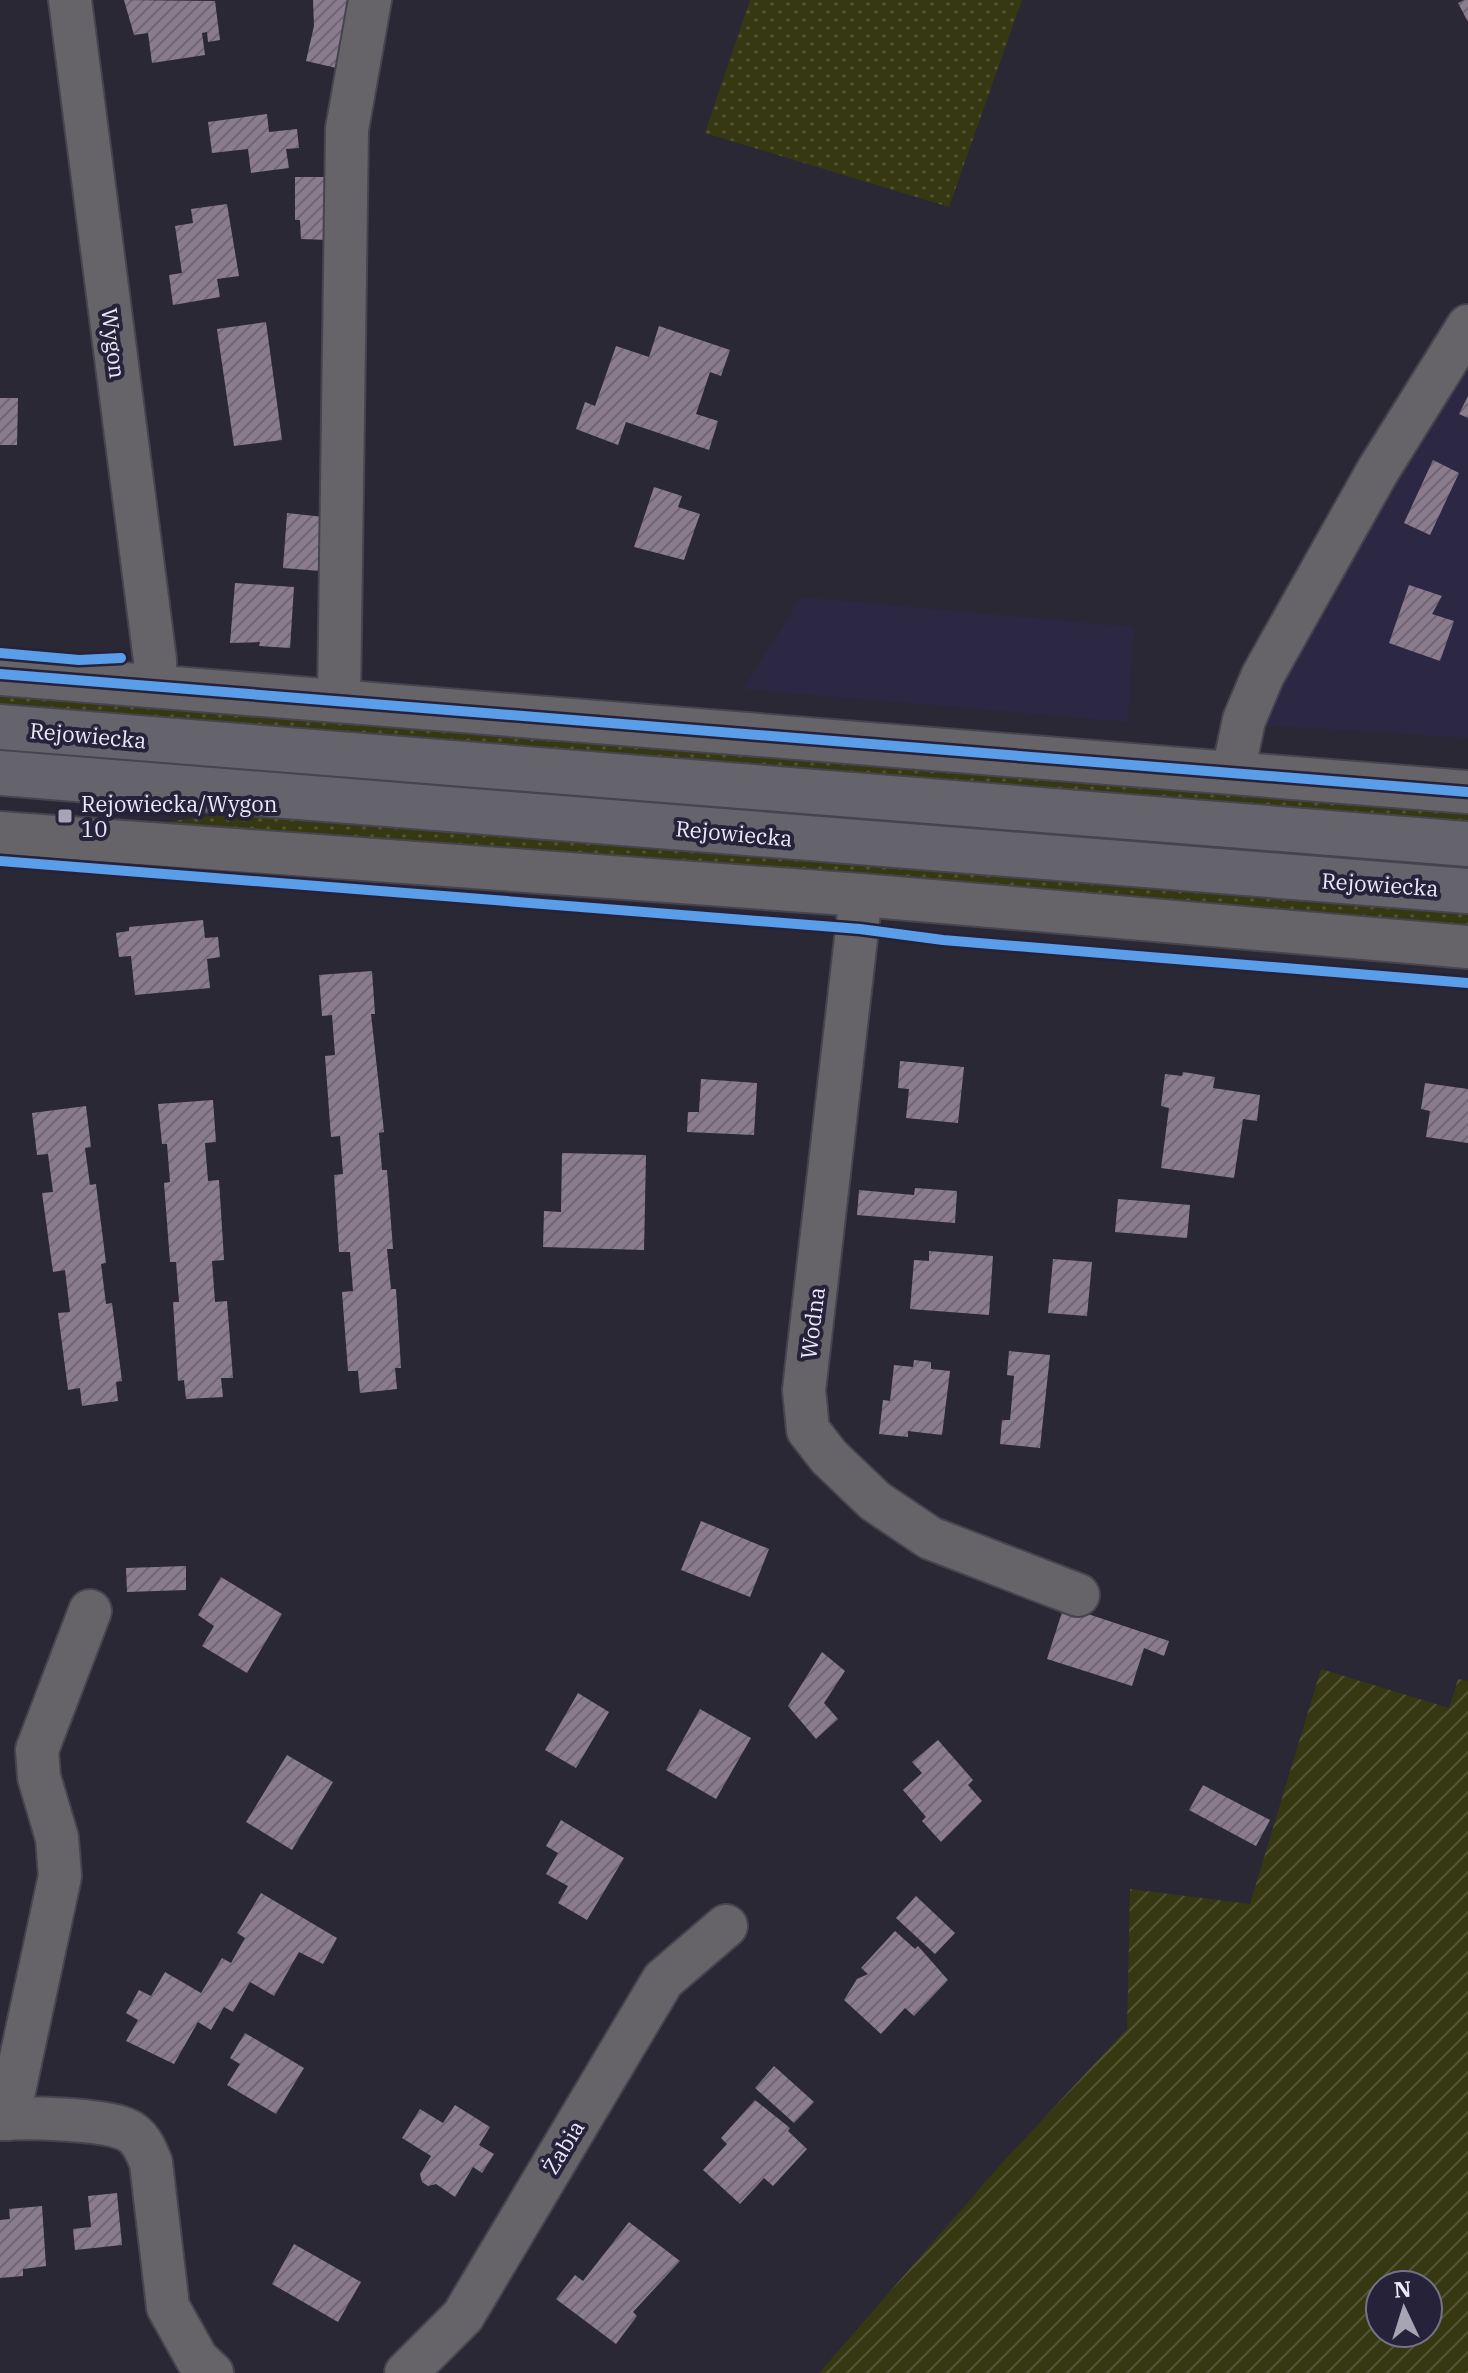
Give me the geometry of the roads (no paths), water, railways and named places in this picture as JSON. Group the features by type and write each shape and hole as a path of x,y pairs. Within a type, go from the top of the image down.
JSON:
{"highway":[{"name":"Rejowiecka","path":"0,727 1468,844"},
{"name":"Rejowiecka","path":"0,773 1468,891"}],"street":[{"name":"Wygon","path":"70,0 155,660 155,686"},
{"path":"339,700 347,129 370,0"},
{"path":"1233,772 1244,720 1263,675 1377,472 1468,326"},
{"path":"0,674 1468,792"},
{"path":"0,833 861,895 1468,947"},
{"name":"Wodna","path":"861,895 804,1390 808,1430 829,1457 875,1501 930,1538 1078,1595"},
{"path":"90,1611 37,1750 39,1777 57,1838 60,1876 4,2119 58,2120 126,2129 142,2142 151,2163 168,2307 197,2359 212,2373"},
{"name":"Żabia","path":"406,2373 463,2316 663,1980 726,1926"}],"place":[{"name":"Rejowiecka/Wygon 10","path":"65,816"}]}
